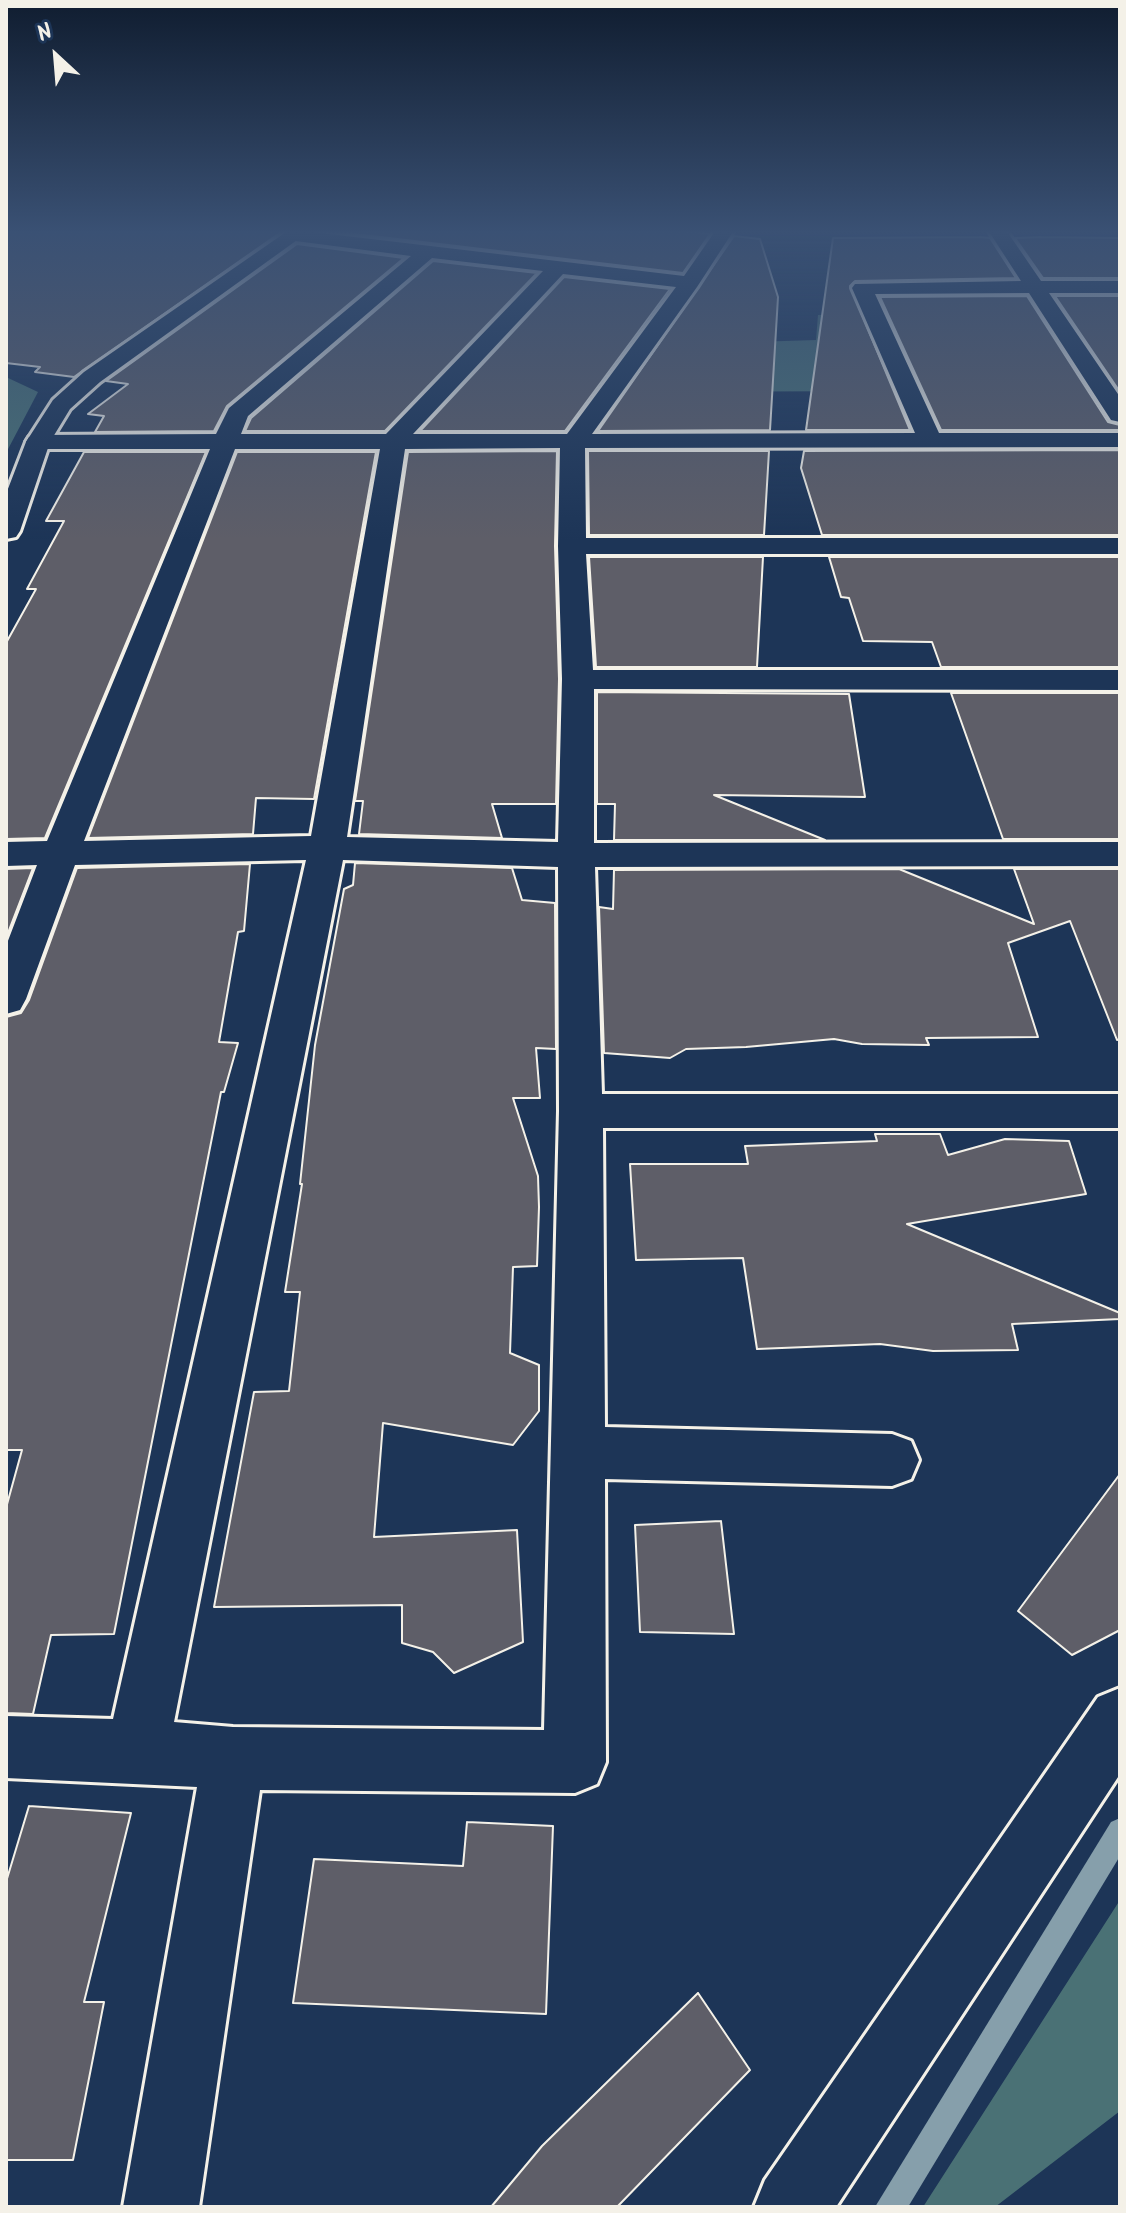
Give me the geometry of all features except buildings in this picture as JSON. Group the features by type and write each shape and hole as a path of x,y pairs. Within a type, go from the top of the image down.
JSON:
{"street":[{"path":"6,531 38,442 61,405 92,377 155,333"},
{"path":"6,999 60,854 237,413 331,333"},
{"path":"137,1751 327,848 394,440 495,333"},
{"path":"6,1747 233,1758 575,1762 581,1111 573,442 653,333"},
{"path":"882,333 930,440"},
{"path":"1066,333 1120,415"},
{"path":"1081,356 1107,356"},
{"path":"38,442 1120,440"},
{"path":"572,546 1120,546"},
{"path":"578,679 1120,680"},
{"path":"6,854 327,848 576,855 1120,854"},
{"path":"581,1111 1120,1111"},
{"path":"578,1452 892,1460"},
{"path":"792,2207 1120,1719"},
{"path":"161,2207 233,1758"}],"green space":[{"path":"817,333 870,333 892,391 624,392 658,345 816,340"},
{"path":"6,377 38,392 6,453"},
{"path":"1120,1900 1120,2111 995,2207 923,2207"}],"waterway":[{"path":"890,2207 1120,1831"}]}
